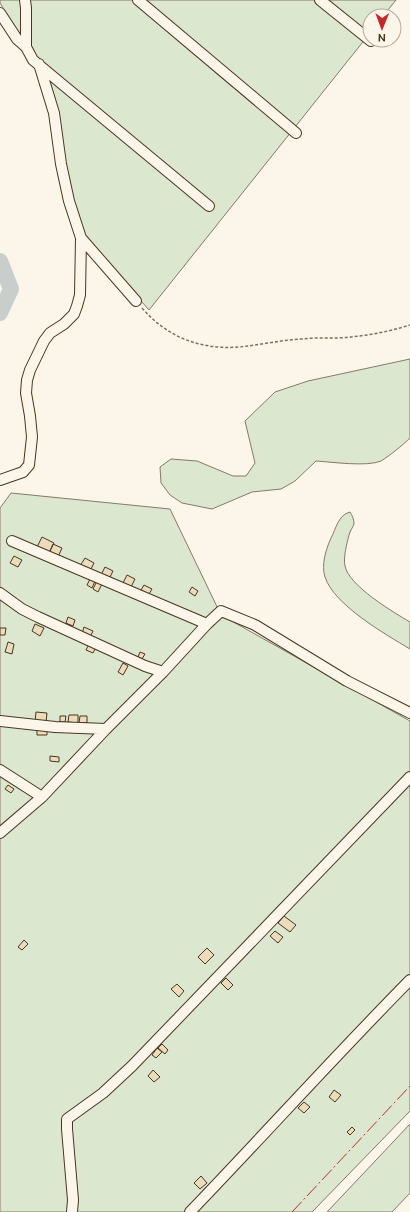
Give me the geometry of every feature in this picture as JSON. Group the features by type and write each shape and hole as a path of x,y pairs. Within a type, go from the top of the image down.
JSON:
{"street":[{"path":"25,0 26,47"},
{"path":"138,0 296,133"},
{"path":"320,0 362,34"},
{"path":"0,13 17,39 26,47 33,60 209,206"},
{"path":"0,480 23,472 29,465 32,437 26,393 27,380 30,370 50,333 64,324 74,314 80,295 81,238 69,201 61,164 54,113 39,64"},
{"path":"81,238 136,301"},
{"path":"12,541 207,624"},
{"path":"0,593 22,609 38,617 145,666 163,672"},
{"path":"0,833 42,797 106,729 163,672 207,624 221,612 255,625 347,681 410,713"},
{"path":"0,721 55,727 106,729"},
{"path":"0,770 42,797"},
{"path":"72,1212 73,1200 67,1119 102,1093 132,1066 410,777"},
{"path":"190,1212 410,980"}],"path":[{"path":"136,301 160,325 175,335 194,343 218,347 237,347 302,339 350,337 390,331 410,325"}],"green space":[{"path":"0,0 396,0 390,8 362,8 362,43 149,310 81,232 36,61 0,3"},
{"path":"410,359 410,438 381,461 375,463 358,464 316,461 295,481 281,489 252,492 212,509 182,503 170,495 161,483 160,467 171,459 197,461 233,476 246,476 255,463 245,421 275,392 308,381"},
{"path":"11,493 170,509 221,615 410,721 410,1111 312,1212 0,1212 0,508"},
{"path":"350,512 354,520 354,524 346,546 345,566 348,574 354,582 373,598 410,622 410,649 374,627 349,608 330,588 325,577 324,562 329,542 340,519"},
{"path":"410,1124 410,1193 392,1212 327,1212"}],"building":[{"path":"42,537 54,543 49,553 37,547"},
{"path":"53,544 62,548 58,557 49,553"},
{"path":"14,556 22,560 18,567 10,563"},
{"path":"85,558 94,563 90,571 80,566"},
{"path":"105,567 113,571 109,579 101,575"},
{"path":"127,575 135,579 130,589 122,585"},
{"path":"90,579 95,581 92,588 87,585"},
{"path":"97,581 102,584 98,592 93,589"},
{"path":"144,585 152,589 149,594 141,590"},
{"path":"192,587 198,591 195,596 189,592"},
{"path":"68,617 75,620 73,626 66,623"},
{"path":"35,624 44,628 40,636 32,631"},
{"path":"84,627 93,631 90,637 82,634"},
{"path":"0,628 6,628 5,635 0,635"},
{"path":"8,642 14,644 12,654 5,652"},
{"path":"89,644 96,647 93,653 86,650"},
{"path":"140,652 145,654 142,659 138,657"},
{"path":"123,663 128,666 123,675 118,672"},
{"path":"36,712 47,713 46,722 35,722"},
{"path":"69,715 78,715 78,723 68,722"},
{"path":"60,716 66,716 65,722 60,722"},
{"path":"80,716 87,716 87,723 79,723"},
{"path":"37,729 47,730 47,735 37,735"},
{"path":"50,756 59,757 59,762 50,761"},
{"path":"8,785 14,789 11,793 5,789"},
{"path":"284,916 296,925 290,932 278,923"},
{"path":"275,931 283,937 278,943 270,936"},
{"path":"24,940 28,944 22,950 18,947"},
{"path":"207,948 214,955 205,964 198,957"},
{"path":"226,978 233,985 228,990 221,983"},
{"path":"177,984 184,991 179,997 171,989"},
{"path":"162,1044 168,1050 165,1054 158,1048"},
{"path":"157,1048 162,1052 156,1058 152,1055"},
{"path":"153,1070 160,1077 154,1082 148,1076"},
{"path":"334,1090 341,1095 335,1102 329,1097"},
{"path":"304,1102 310,1107 304,1113 298,1108"},
{"path":"352,1127 355,1130 350,1135 347,1132"},
{"path":"201,1176 207,1183 200,1189 194,1183"}],"waterway":[{"path":"0,261 11,289 0,313"}],"power":[{"path":"292,1212 410,1086"}]}
